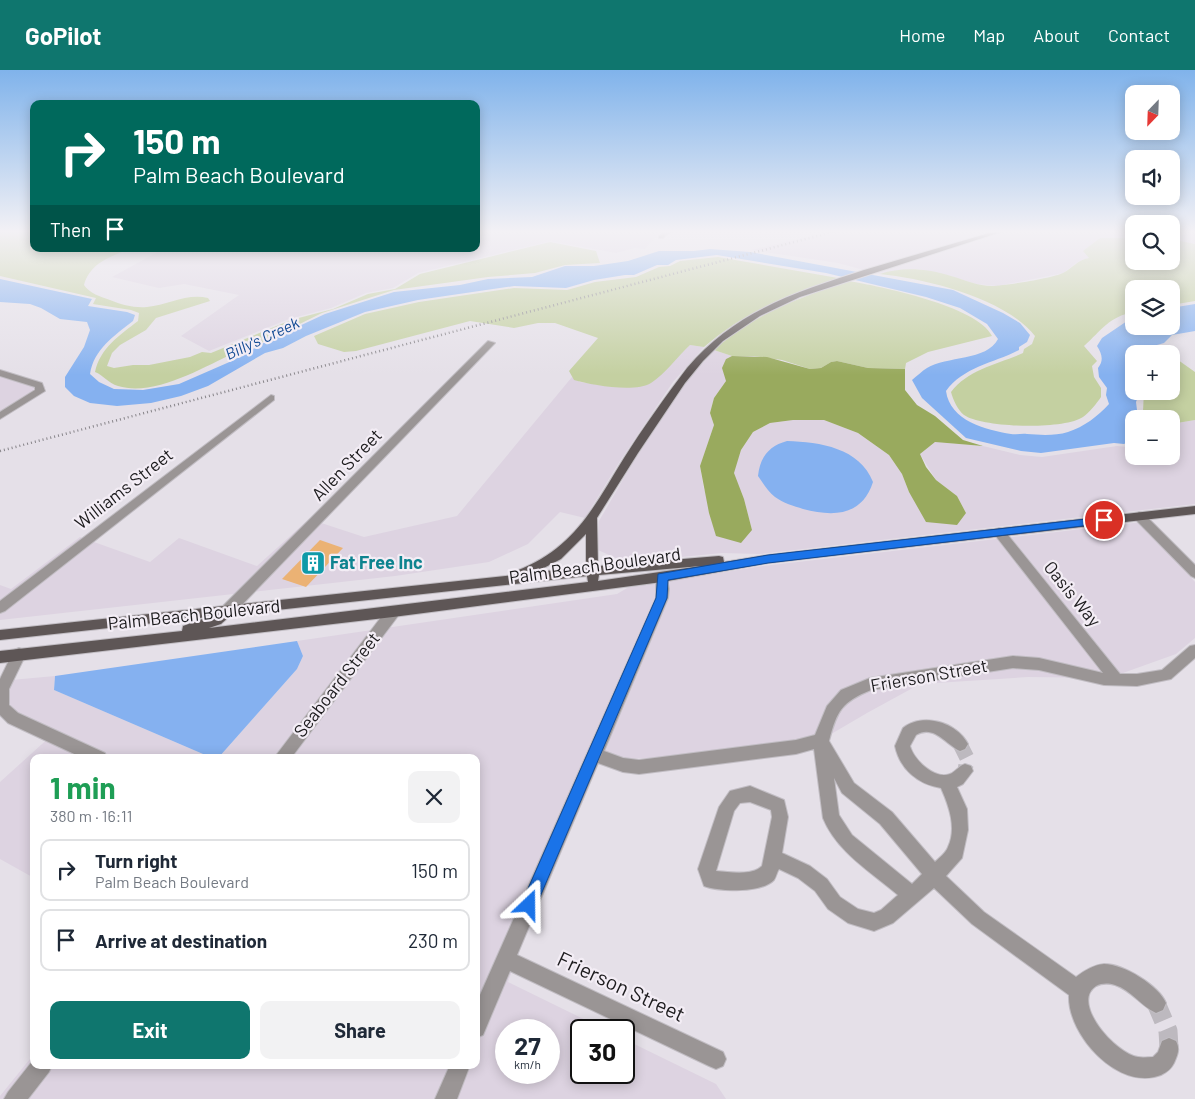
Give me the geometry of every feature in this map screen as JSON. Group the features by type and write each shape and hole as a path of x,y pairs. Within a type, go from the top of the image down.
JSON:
{"main road":[{"path":"486,584 538,568 563,552 592,519 626,462 679,383 708,349 733,329 760,312 796,296 845,279"},
{"name":"Palm Beach Boulevard","path":"0,656 393,612 662,577 761,560 1195,510"},
{"path":"592,519 592,571 594,586"},
{"path":"486,584 592,571 724,559 761,560"},
{"name":"Palm Beach Boulevard","path":"0,635 486,584"},
{"path":"167,637 216,620 228,610"}],"street":[{"name":"Allen Street","path":"228,610 490,343"},
{"path":"0,373 39,385 40,391 0,416"},
{"name":"Williams Street","path":"0,608 271,398"},
{"path":"1139,516 1195,573"},
{"name":"Oasis Way","path":"1000,532 1116,679"},
{"path":"480,1019 662,598 662,577"},
{"name":"Seaboard Street","path":"284,754 393,612"},
{"name":"Frierson Street","path":"821,740 832,710 846,694 870,684 1014,662 1039,664 1104,679 1137,680 1166,675 1195,650"},
{"path":"19,654 2,690 2,708 13,718 91,754"},
{"path":"960,744 947,732 926,726 916,727 909,731 904,738 904,754 909,763 918,772 934,780 946,782 956,780 966,771"},
{"path":"594,754 623,765 639,767 796,747 821,740"},
{"path":"821,740 848,788 886,818 946,889 978,918 1079,991"},
{"path":"821,740 831,818 846,841 912,896"},
{"path":"773,857 804,872 821,885 834,903 854,917 874,922 887,916 912,896 956,852 960,830 959,809 946,782"},
{"path":"750,794 778,805 780,817 773,857 768,872 761,878 745,881 710,880 708,869 727,806 736,796 750,794"},
{"name":"Frierson Street","path":"506,959 716,1058"},
{"path":"1156,1003 1129,981 1112,974 1098,974 1087,979 1079,991 1078,1002 1089,1031 1101,1047 1132,1067 1147,1069 1160,1066 1168,1056 1169,1048"},
{"path":"16,1099 39,1069"},
{"path":"446,1099 458,1069"}],"shaded area":[{"path":"121,279 408,279 393,288 366,293 331,308 289,319 209,351 181,336 239,295 184,284 159,288"},
{"path":"960,279 1033,279 998,286 976,284"},
{"path":"690,345 704,347 673,382 620,461 585,518 560,512 528,544 489,562 395,576 0,620 0,585 11,589 80,537 150,562 179,538 257,566 309,519 364,537 457,516 572,377 580,382 608,386 649,384"},
{"path":"714,350 732,356 726,359 726,381 714,398 710,413 714,425 700,466 704,490 752,530 744,499 733,473 741,450 753,432 770,423 793,420 824,420 858,433 889,455 902,474 909,492 966,513 957,496 936,480 920,454 935,442 983,446 1020,455 1042,457 1117,446 1125,447 1125,465 1180,465 1180,422 1195,420 1195,504 759,554 722,553 620,563 618,559 598,550 599,521 632,464 684,385"},
{"path":"0,374 46,387 0,413"},
{"path":"1142,522 1195,582 1195,638 1176,654 1109,678 1028,677 920,684 804,750 588,761 508,982 584,1019 570,1019 570,1084 635,1084 635,1044 716,1084 726,1099 0,1099 0,1096 30,1059 30,1069 480,1069 480,754 222,754 297,669 303,656 297,641 617,594 629,587 763,566"},
{"path":"55,676 54,690 203,754 31,754 52,735 0,709 0,681"},
{"path":"30,755 30,876 0,859 0,782"}],"green space":[{"path":"13,279 86,279 84,285 89,290 133,307 155,306 193,297 208,298 210,301 156,318 146,330 120,345 112,353 107,366 114,368 149,365 190,357 202,352 211,353 291,320 333,309 368,294 395,289 412,279 473,279 394,290 322,313 249,349 236,352 193,373 147,388 114,385 95,372 106,349 138,321 139,313 93,304 96,298"},
{"path":"619,279 835,279 801,291 750,314 704,347 690,345 651,383 635,387 602,386 574,380 569,371 598,338 555,323 538,323 514,328 470,321 356,351 344,352 318,344 314,336 365,314 419,302 514,288 567,290 595,282"},
{"path":"913,279 961,279 987,286 1038,279 1195,279 1195,301 1180,304 1180,280 1125,280 1125,314 1112,321 1084,346 1097,361 1092,366 1094,377 1101,388 1101,397 1093,408 1083,417 1059,424 1042,426 1005,425 988,423 964,415 956,405 951,392 958,384 975,372 1023,353 1024,349 1032,344 1035,336 1022,323 1005,311 985,301 942,286"},
{"path":"848,281 882,287 948,307 968,315 983,325 992,336 928,352 906,363 905,369 868,368 837,361 821,368 810,369 782,360 754,356 732,356 714,350 760,317 811,294"},
{"path":"732,356 767,357 810,369 821,368 837,361 868,368 905,369 905,390 917,405 935,416 963,440 983,446 935,442 920,454 926,467 936,480 957,496 966,513 957,525 926,522 909,492 902,474 889,455 858,433 824,420 793,420 770,423 753,432 741,450 734,473 744,499 752,530 741,543 716,536 709,513 700,466 714,425 710,413 714,398 726,381 722,368 726,359"},
{"path":"1180,361 1195,372 1195,420 1180,422 1180,410 1143,410 1144,400 1180,400"}],"water":[{"path":"0,279 92,299 88,306 135,315 133,321 100,350 92,365 90,374 99,382 114,389 143,390 179,384 234,360 267,341 325,314 394,292 460,285 488,279 600,279 566,288 514,286 418,300 365,312 306,336 283,348 265,353 208,386 181,396 151,403 117,406 90,403 74,396 65,387 65,377 84,347 90,330 87,322 60,319 30,304 0,302"},
{"path":"851,279 894,279 953,290 1020,323 1030,335 1027,342 1019,347 1019,350 961,376 946,391 954,410 962,417 981,427 1011,434 1048,435 1068,432 1085,424 1105,408 1109,404 1106,395 1107,388 1099,377 1098,368 1102,357 1097,346 1102,338 1125,322 1125,335 1172,335 1164,343 1157,345 1125,345 1125,400 1137,400 1137,410 1125,410 1125,444 1114,443 1041,453 1021,451 966,438 922,398 912,380 925,369 935,364 976,355 985,351 993,346 998,339 987,324 960,308 926,297"},
{"path":"1195,304 1195,331 1180,334 1180,306"},
{"path":"787,441 825,445 849,454 859,461 873,482 862,502 846,511 836,513 814,512 789,504 770,493 758,476 759,469 763,458 770,449"},
{"path":"297,641 303,656 297,669 222,754 203,754 54,690 55,676"}],"building":[{"name":"Fat Free Inc","path":"320,540 343,548 306,587 282,579"}],"tunnel":[{"path":"960,744 967,758 965,771"},
{"path":"1156,1003 1168,1031 1169,1048"}],"railway":[{"path":"0,451 654,279"}],"place":[{"name":"Fat Free Inc","path":"313,563"}],"route":[{"path":"529,905 662,598 662,577 768,559 1104,520"}],"water label":[{"name":"Billy's Creek","path":"262,338"}]}
